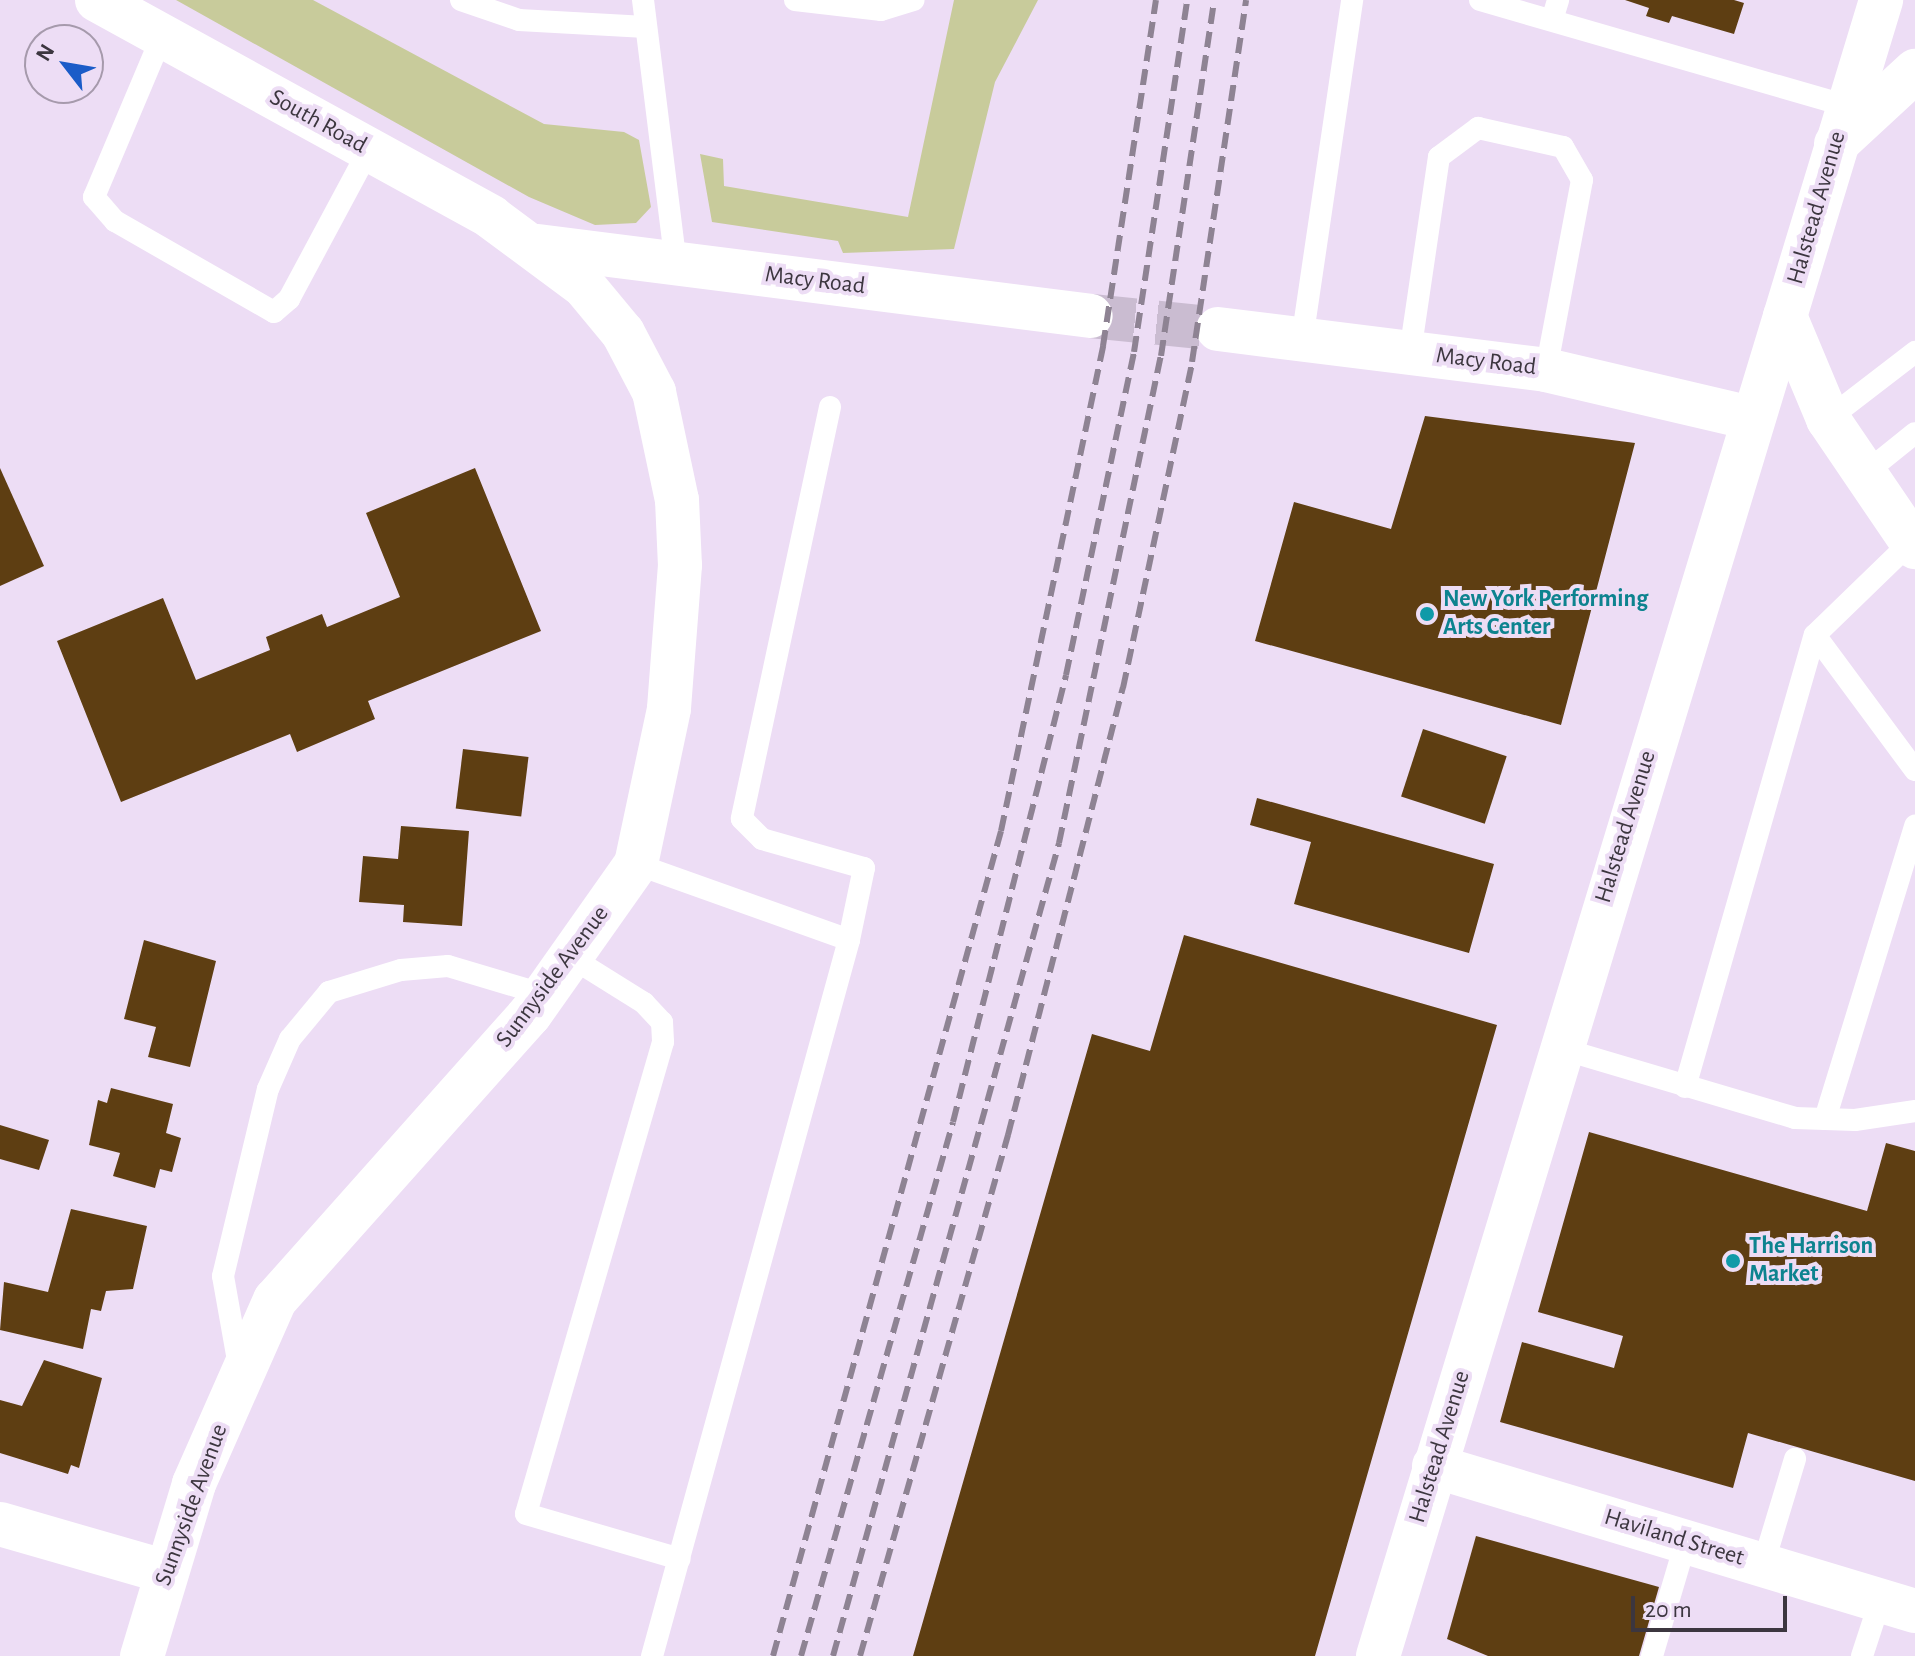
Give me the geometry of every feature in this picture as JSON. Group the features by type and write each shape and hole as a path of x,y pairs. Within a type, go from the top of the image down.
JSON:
{"street":[{"name":"South Road","path":"97,0 538,246"},
{"name":"Halstead Avenue","path":"1378,1656 1559,1048 1881,0"},
{"path":"1841,126 1915,71"},
{"name":"Macy Road","path":"538,246 1091,316"},
{"name":"Sunnyside Avenue","path":"142,1656 166,1572 241,1376 275,1300 545,995 636,864 667,724 677,634 671,456 654,392 623,333 538,246"},
{"path":"1785,316 1828,419 1913,544"},
{"name":"Macy Road","path":"1218,329 1546,370 1751,418"},
{"name":"Haviland Street","path":"1434,1466 1898,1606"},
{"path":"0,1524 166,1572"}],"lane":[{"path":"461,0 519,20 646,27"},
{"path":"643,0 676,264"},
{"path":"795,0 881,10 914,0"},
{"path":"1302,340 1352,0"},
{"path":"1480,0 1555,10 1841,126"},
{"path":"162,36 94,197 115,221 274,312 289,299 369,150"},
{"path":"1410,353 1439,157 1478,128 1563,147 1582,180 1546,370"},
{"path":"1828,419 1915,352"},
{"path":"652,1656 849,940 864,868 762,839 742,819 830,407"},
{"path":"1864,474 1915,433"},
{"path":"1685,1087 1815,635 1913,544"},
{"path":"1815,635 1915,770"},
{"path":"1825,1119 1915,826"},
{"path":"636,864 849,940"},
{"path":"572,958 644,1003 662,1022 663,1042 526,1514 680,1559"},
{"path":"241,1376 223,1276 264,1103 290,1039 329,992 401,970 448,966 545,995"},
{"path":"1559,1048 1685,1087 1825,1119 1915,1111"},
{"path":"1763,1565 1795,1459"},
{"path":"1652,1656 1686,1541"},
{"path":"1862,1656 1898,1606"}],"green space":[{"path":"176,0 313,0 544,124 624,132 639,140 651,207 636,223 595,225 529,197"},
{"path":"954,0 1038,0 995,82 954,249 843,253 838,241 712,222 700,154 723,159 724,186 908,217"}],"building":[{"path":"1625,0 1734,0 1744,3 1734,34 1672,16 1669,23 1646,16 1649,8"},
{"name":"New York Performing Arts Center","path":"1425,416 1635,443 1561,725 1255,641 1294,502 1391,529"},
{"path":"0,468 44,566 0,586"},
{"path":"475,468 541,631 368,701 375,719 297,752 290,734 121,802 57,641 163,598 196,680 270,650 266,637 322,614 327,627 400,597 366,513"},
{"path":"1423,729 1507,756 1485,824 1401,797"},
{"path":"463,749 529,757 521,817 456,809"},
{"path":"1257,798 1494,864 1469,953 1294,904 1311,842 1250,825"},
{"path":"401,826 469,831 462,926 403,922 404,905 359,902 363,856 398,859"},
{"path":"1184,935 1497,1025 1315,1656 913,1656 1092,1034 1150,1051"},
{"path":"144,940 216,961 190,1067 148,1057 156,1027 124,1019"},
{"path":"111,1088 173,1104 166,1133 181,1138 172,1172 160,1169 155,1188 113,1176 120,1153 89,1145 98,1100 107,1103"},
{"path":"0,1125 49,1140 39,1170 0,1159"},
{"name":"The Harrison Market","path":"1589,1132 1867,1211 1886,1143 1915,1151 1915,1481 1748,1433 1733,1488 1500,1422 1522,1342 1614,1368 1623,1336 1538,1312"},
{"path":"71,1209 147,1226 133,1289 106,1291 101,1311 91,1309 83,1349 0,1330 4,1282 48,1292"},
{"path":"44,1360 102,1378 79,1468 71,1465 68,1474 0,1453 0,1400 22,1406"},
{"path":"1476,1536 1659,1587 1639,1656 1488,1656 1447,1639"}],"tunnel":[{"path":"1091,316 1218,329"}],"railway":[{"path":"773,1656 1001,831 1103,346 1156,0"},
{"path":"801,1656 953,1122 1066,675 1134,352 1187,0"},
{"path":"833,1656 1059,843 1161,356 1214,0"},
{"path":"860,1656 1008,1135 1123,688 1192,362 1246,0"}],"place":[{"name":"New York Performing Arts Center","path":"1427,614"},
{"name":"The Harrison Market","path":"1733,1261"}]}
